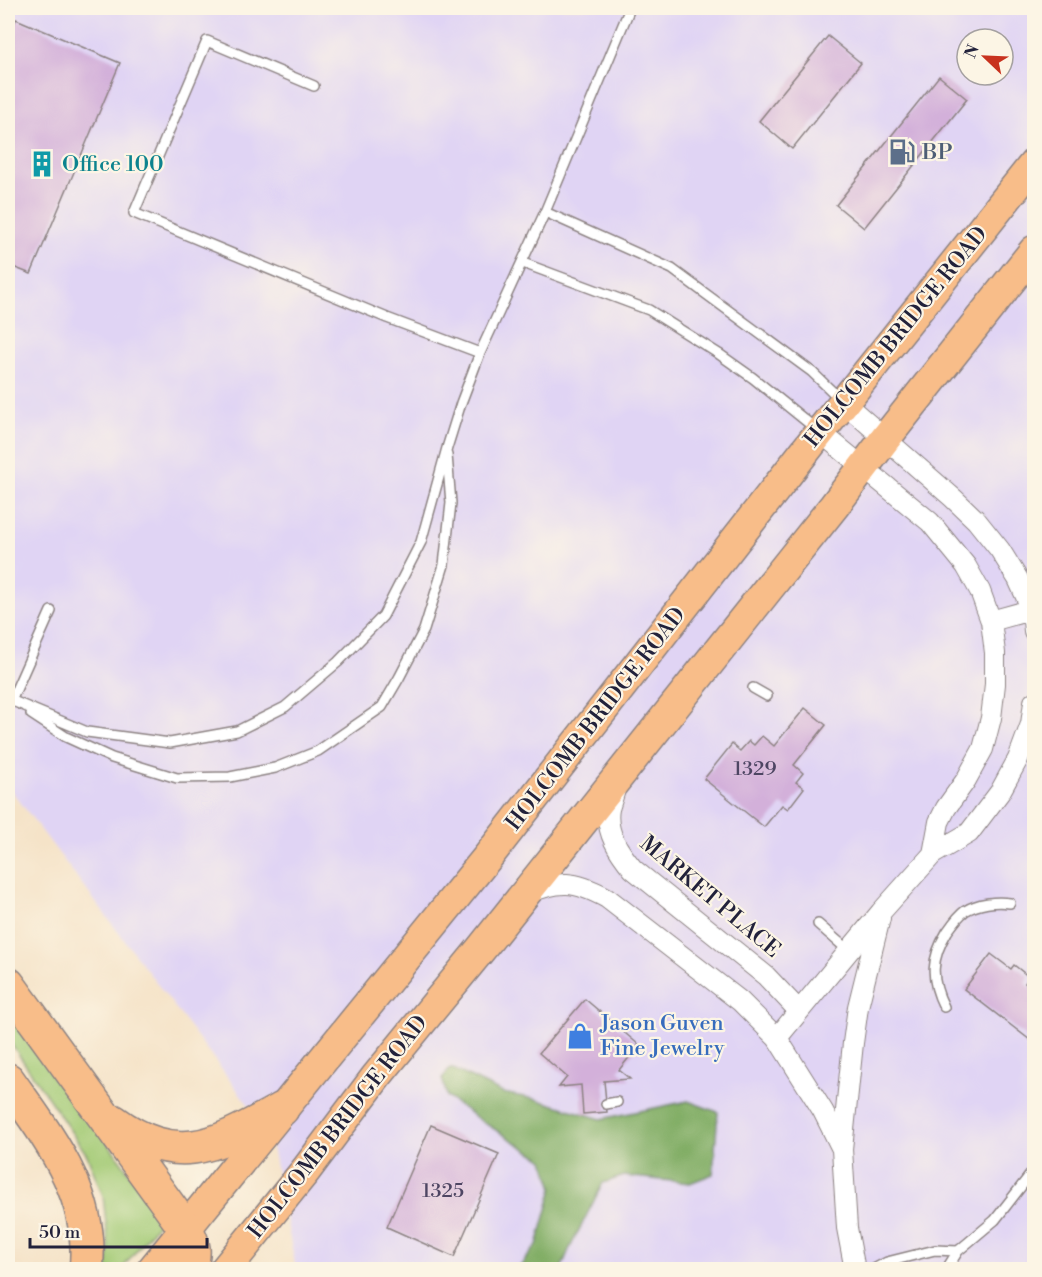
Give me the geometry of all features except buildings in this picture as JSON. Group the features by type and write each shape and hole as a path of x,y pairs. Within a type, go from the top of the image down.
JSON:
{"highway":[{"path":"8,984 185,1228 192,1241 194,1252 189,1269"},
{"path":"8,1080 74,1184 85,1223 86,1269"},
{"path":"92,1100 111,1120 131,1133 152,1143 174,1147 197,1147 219,1142 282,1109"}],"main road":[{"name":"HOLCOMB BRIDGE ROAD","path":"152,1269 488,858 843,402 1035,164"},
{"name":"HOLCOMB BRIDGE ROAD","path":"225,1269 1035,252"}],"street":[{"path":"843,402 976,520 1000,550 1018,579 1033,610 1035,631"},
{"path":"820,432 930,522 966,566 980,591 991,621 995,653 995,684 991,718 983,749 939,822 933,854"},
{"path":"991,621 1033,610"},
{"path":"777,1038 881,912 933,854 969,834 1000,792 1018,759 1031,724 1035,702"},
{"name":"MARKET PLACE","path":"618,776 609,812 611,834 620,853 633,869 766,976 799,1011"},
{"path":"523,895 554,885 574,884 589,888 607,898 740,1001 777,1038 823,1111 842,1149"},
{"path":"855,1269 847,1228 842,1149 858,1007 881,912"},
{"path":"844,1269 847,1228"}],"lane":[{"path":"9,700 87,732 170,743 237,730 285,707 338,662 383,616 421,542 461,403 480,353 523,263 630,8"},
{"path":"314,86 207,40 134,213 387,318 480,353"},
{"path":"545,212 672,269 812,372 843,402"},
{"path":"523,263 649,310 753,378 820,432"},
{"path":"9,700 66,737 112,758 177,778 230,777 275,768 318,751 382,707 424,630 444,565 450,503 447,448"},
{"path":"9,700 51,611"},
{"path":"753,688 767,696"},
{"path":"944,1007 937,994 934,962 939,946 951,926 966,911 984,904 1010,903"},
{"path":"818,924 849,951"},
{"path":"606,1104 617,1102"},
{"path":"946,1269 958,1251 994,1220 1035,1170"},
{"path":"872,1269 887,1262 935,1250 958,1251"}],"shaded area":[{"path":"8,8 1034,8 1034,1269 296,1269 269,1132 8,786"}],"green space":[{"path":"8,1003 158,1213 159,1222 122,1269 107,1269 109,1251 103,1196 87,1155 8,1039"},
{"path":"451,1068 503,1093 535,1099 601,1119 688,1101 718,1112 713,1174 690,1183 624,1176 603,1183 561,1269 518,1269 537,1245 553,1188 544,1160 447,1097 442,1078"}],"place":[{"name":"BP","path":"902,152"},
{"name":"Office 100","path":"42,164"},
{"name":"Jason Guven Fine Jewelry","path":"580,1036"}]}
